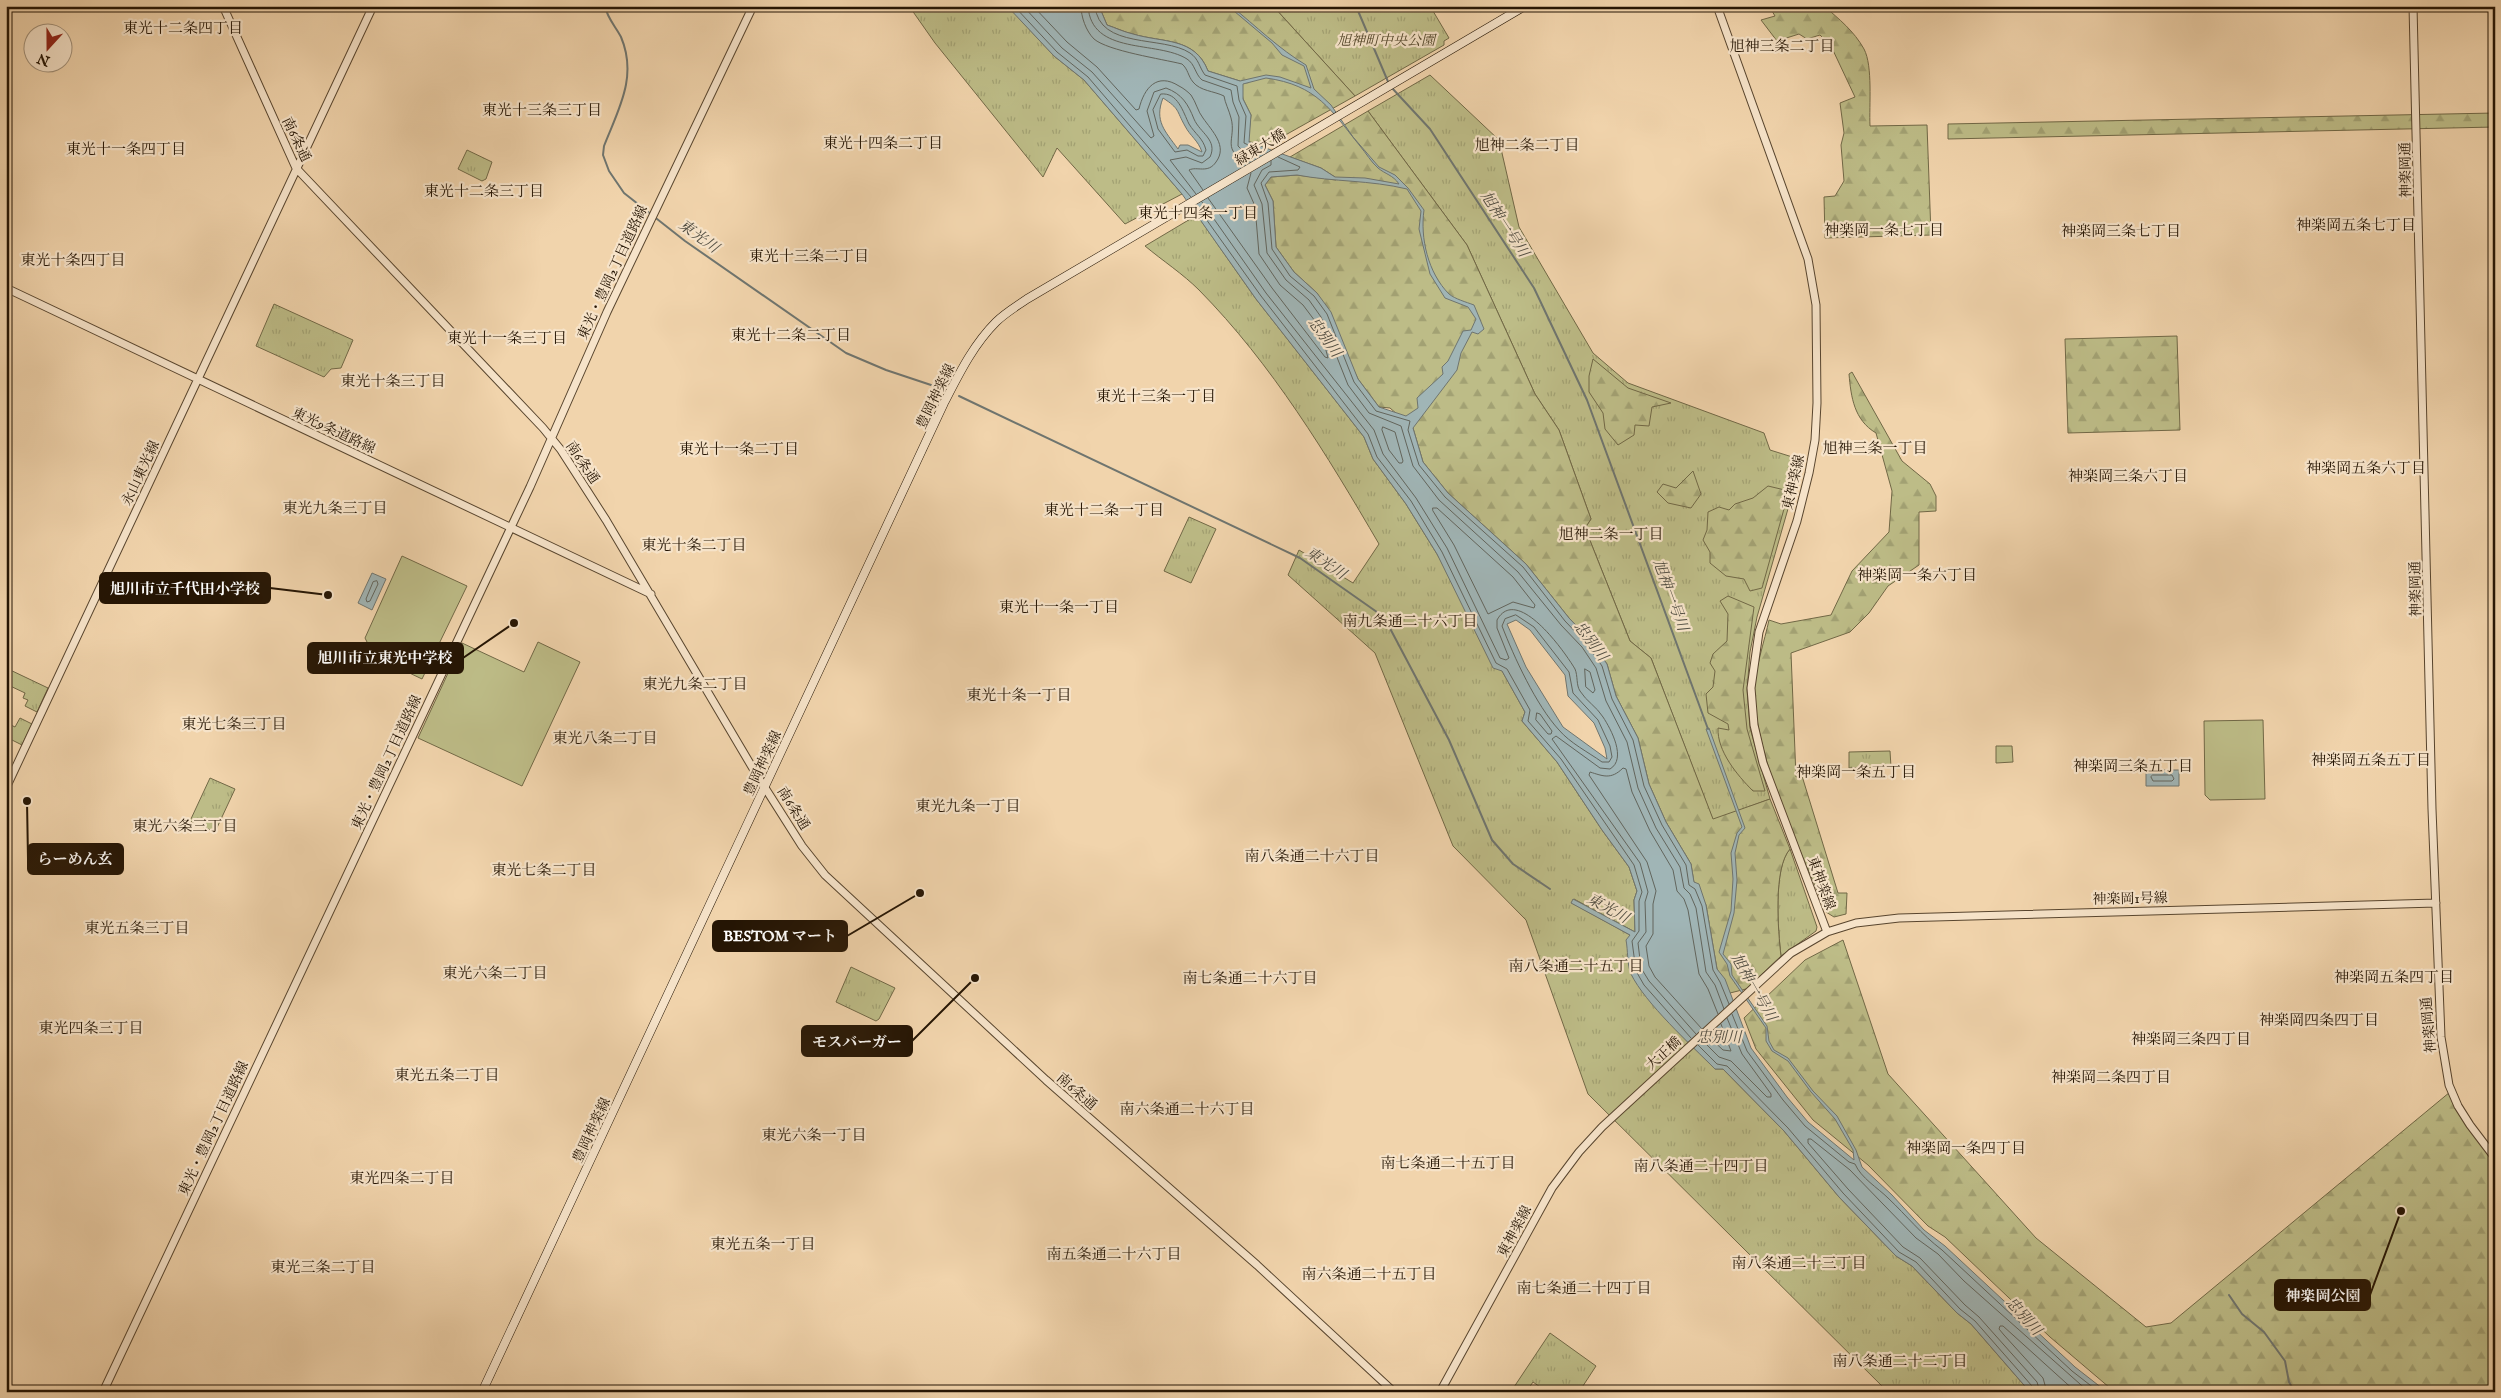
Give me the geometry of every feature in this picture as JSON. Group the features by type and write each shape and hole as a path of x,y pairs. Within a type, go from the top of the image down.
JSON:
{"main road":[{"name":"緑東大橋","path":"1157,222 1525,6"},
{"name":"豊岡神楽線","path":"482,1392 944,403 970,356 997,321 1027,299 1157,222"}],"street":[{"name":"南6条通","path":"223,6 296,168 552,438 606,520 802,846 836,887 1046,1080 1257,1265 1394,1392"},
{"name":"永山東光線","path":"6,788 373,6"},
{"name":"東光・豊岡2丁目道路線","path":"103,1392 552,438 556,425 652,216 753,6"},
{"name":"東神楽線","path":"1717,6 1808,259 1816,305 1817,403 1815,440 1809,473 1796,521 1759,632 1751,688 1754,724 1763,762 1827,932 1801,947"},
{"name":"神楽岡通","path":"2413,6 2438,991 2444,1062 2449,1084 2458,1106 2495,1158"},
{"name":"東光9条道路線","path":"6,288 651,594"},
{"name":"神楽岡1号線","path":"1827,932 1856,923 1899,918 2436,904"},
{"name":"大正橋","path":"1632,1098 1782,961 1801,947"},
{"name":"東神楽線","path":"1440,1392 1552,1188 1579,1152 1632,1098"}],"green space":[{"path":"909,6 1008,6 1054,56 1084,80 1182,194 1125,224 1057,148 1043,177 935,43"},
{"path":"1099,6 1273,6 1355,96 1264,147 1248,141 1251,115 1243,99 1240,81 1208,71 1195,52 1177,43 1144,37 1107,25"},
{"name":"旭神町中央公園","path":"1273,6 1430,6 1449,38 1444,41 1444,45 1355,96"},
{"path":"1769,6 1824,6 1856,37 1864,49 1869,65 1870,126 1927,125 1931,235 1825,238 1824,197 1835,196 1844,181 1841,145 1844,133 1840,103 1855,97 1831,46 1820,35 1807,39 1799,34 1777,41 1761,20 1775,16"},
{"path":"1430,75 1499,140 1519,227 1593,353 1628,383 1764,433 1770,450 1802,460 1757,617 1750,652 1747,690 1750,728 1770,799 1713,820 1651,658 1630,641 1585,528 1591,519 1559,430 1535,394 1467,245 1368,111"},
{"path":"1368,111 1467,245 1535,394 1559,430 1591,519 1585,528 1630,641 1651,658 1713,819 1770,799 1790,849 1781,870 1779,885 1778,916 1781,956 1746,989 1730,993 1717,969 1706,905 1694,883 1691,864 1666,822 1649,784 1638,738 1616,696 1607,664 1590,640 1569,618 1526,564 1448,493 1423,462 1413,428 1390,408 1379,407 1358,379 1317,293 1294,272 1276,247 1273,201 1265,185 1271,177 1297,175 1336,180 1335,177 1321,168 1290,157"},
{"path":"2495,113 2495,127 1948,139 1948,124"},
{"path":"467,150 492,162 486,179 482,181 458,169"},
{"path":"1197,215 1256,299 1364,437 1373,459 1406,504 1437,554 1525,712 1522,721 1557,762 1629,867 1637,891 1634,900 1635,932 1574,899 1572,903 1630,935 1630,972 1640,988 1680,1034 1715,1069 1723,1069 1784,1131 1839,1197 1896,1256 1912,1266 1957,1313 1971,1324 2030,1392 1888,1392 1588,1094 1526,920 1453,846 1375,653 1288,575 1299,550 1353,583 1379,544 1297,411 1251,348 1199,290 1145,246"},
{"path":"274,304 353,340 341,368 331,369 324,377 256,346"},
{"path":"2177,336 2180,430 2068,433 2065,339"},
{"path":"1593,359 1628,388 1671,403 1652,407 1649,426 1635,425 1634,435 1618,445 1605,429 1603,413 1589,392 1589,376"},
{"path":"1852,372 1902,461 1930,484 1936,496 1936,511 1919,512 1919,565 1888,586 1869,613 1850,632 1791,653 1796,777 1802,776 1838,893 1847,893 1846,914 1834,917 1826,912 1792,832 1771,775 1757,718 1754,684 1769,620 1781,624 1831,615 1852,571 1889,532 1892,491 1876,433 1863,422 1855,407 1849,374"},
{"path":"1693,471 1701,494 1691,508 1668,503 1657,492 1663,484 1676,488"},
{"path":"1768,486 1789,491 1762,588 1750,591 1744,579 1726,576 1710,563 1710,552 1703,540 1707,530 1708,512 1719,507 1729,510 1735,504 1753,498"},
{"path":"1189,517 1216,529 1191,583 1164,571"},
{"path":"402,556 467,586 422,679 374,656 365,638"},
{"path":"1728,596 1754,607 1743,690 1747,729 1765,791 1753,791 1729,762 1721,745 1718,728 1729,730 1728,724 1708,713 1706,694 1713,687 1715,671 1710,663 1713,654 1727,641 1728,614 1720,601"},
{"path":"538,642 580,662 522,786 418,738 462,643 524,672"},
{"path":"6,668 48,688 37,712 25,706 28,700 23,698 25,693 6,684"},
{"path":"20,718 32,724 22,745 6,737 9,724 15,727"},
{"path":"2263,720 2265,799 2210,800 2205,795 2204,721"},
{"path":"1996,746 2012,746 2013,762 1996,763"},
{"path":"1890,751 1891,767 1849,768 1849,752"},
{"path":"210,778 235,789 215,832 190,821"},
{"path":"1790,849 1817,927 1816,931 1781,956 1778,916 1779,884 1781,870"},
{"path":"1843,940 1888,1074 2036,1238 2146,1327 2171,1323 2450,1092 2462,1119 2495,1162 2495,1392 2118,1392 2110,1388 2050,1337 1945,1237 1928,1226 1868,1165 1813,1120 1756,1049 1744,1018 1805,960"},
{"path":"851,967 895,988 879,1019 876,1021 836,1002"},
{"path":"1550,1333 1596,1366 1579,1392 1547,1392 1533,1382 1526,1392 1512,1390"}],"water":[{"name":"忠別川","path":"1007,6 1099,6 1107,25 1144,37 1177,43 1186,47 1195,52 1208,71 1240,81 1266,75 1280,77 1311,88 1304,66 1282,55 1272,43 1228,6 1231,6 1277,45 1306,65 1314,89 1331,105 1353,137 1379,167 1395,175 1408,188 1424,210 1423,232 1427,255 1436,276 1449,294 1474,305 1484,329 1478,334 1472,332 1461,353 1457,370 1413,428 1423,462 1448,493 1526,564 1569,618 1590,640 1607,664 1616,696 1638,738 1649,784 1666,822 1691,864 1694,882 1699,884 1706,905 1717,969 1725,979 1751,1048 1808,1122 1854,1160 1853,1150 1835,1119 1811,1092 1788,1061 1772,1051 1766,1041 1766,1028 1730,976 1727,964 1719,952 1731,911 1733,879 1731,853 1737,833 1742,827 1706,729 1709,728 1745,828 1739,835 1735,853 1737,880 1734,913 1723,954 1731,964 1732,975 1767,1026 1769,1041 1774,1050 1788,1058 1813,1091 1837,1116 1856,1150 1862,1167 1892,1195 1924,1230 1945,1246 2075,1367 2107,1392 2030,1392 1971,1324 1957,1313 1912,1266 1896,1256 1839,1197 1784,1131 1723,1069 1715,1069 1657,1010 1631,974 1626,940 1630,935 1571,903 1573,899 1635,932 1634,900 1637,891 1629,867 1557,762 1522,721 1525,712 1502,671 1493,668 1437,554 1406,504 1373,459 1364,437 1256,299 1182,194 1084,80 1054,56","holes":["1266,78 1283,81 1311,93 1340,121 1375,166 1399,184 1365,178 1335,177 1321,168 1249,142 1251,115 1243,99 1243,84","1163,98 1175,107 1202,152 1188,145 1180,145 1178,149 1162,125 1160,119","1297,175 1407,189 1421,211 1419,229 1430,274 1445,298 1468,307 1476,319 1471,330 1463,331 1448,361 1442,367 1443,374 1417,398 1418,408 1406,416 1379,407 1358,379 1331,312 1317,293 1294,272 1276,247 1273,201 1265,185 1271,177","1516,620 1530,630 1565,675 1568,696 1594,723 1605,748 1607,759 1563,727 1526,667 1507,624"]},
{"path":"372,573 386,579 372,610 358,603"},
{"path":"2146,770 2179,770 2179,786 2146,786"}],"waterway":[{"name":"東光川","path":"605,6 621,37 626,52 627,80 620,106 604,146 603,155 609,171 624,193 685,241 846,353 886,370 940,388"},
{"name":"旭神一号川","path":"1356,6 1389,84"},
{"name":"旭神一号川","path":"1392,88 1430,129 1534,288 1587,400 1708,729"},
{"name":"東光川","path":"959,396 1300,558 1384,617 1449,740 1492,840 1513,864 1550,889"},
{"path":"2229,1295 2242,1314 2264,1332 2285,1361 2289,1382 2295,1392"}],"place":[{"name":"旭川市立千代田小学校","path":"328,595"},
{"name":"旭川市立東光中学校","path":"514,623"},
{"name":"らーめん玄","path":"27,801"},
{"name":"BESTOM マート","path":"920,893"},
{"name":"モスバーガー","path":"975,978"},
{"name":"神楽岡公園","path":"2401,1211"}],"district":[{"name":"東光十二条四丁目","path":"183,28"},
{"name":"旭神三条二丁目","path":"1782,46"},
{"name":"東光十三条三丁目","path":"542,110"},
{"name":"東光十四条二丁目","path":"883,143"},
{"name":"旭神二条二丁目","path":"1527,145"},
{"name":"東光十一条四丁目","path":"126,149"},
{"name":"東光十二条三丁目","path":"484,191"},
{"name":"東光十四条一丁目","path":"1198,213"},
{"name":"神楽岡五条七丁目","path":"2356,225"},
{"name":"神楽岡一条七丁目","path":"1884,230"},
{"name":"神楽岡三条七丁目","path":"2121,231"},
{"name":"東光十三条二丁目","path":"809,256"},
{"name":"東光十条四丁目","path":"73,260"},
{"name":"東光十二条二丁目","path":"791,335"},
{"name":"東光十一条三丁目","path":"507,338"},
{"name":"東光十条三丁目","path":"393,381"},
{"name":"東光十三条一丁目","path":"1156,396"},
{"name":"旭神三条一丁目","path":"1875,448"},
{"name":"東光十一条二丁目","path":"739,449"},
{"name":"神楽岡五条六丁目","path":"2366,468"},
{"name":"神楽岡三条六丁目","path":"2128,476"},
{"name":"東光九条三丁目","path":"335,508"},
{"name":"東光十二条一丁目","path":"1104,510"},
{"name":"旭神二条一丁目","path":"1611,534"},
{"name":"東光十条二丁目","path":"694,545"},
{"name":"神楽岡一条六丁目","path":"1917,575"},
{"name":"東光十一条一丁目","path":"1059,607"},
{"name":"南九条通二十六丁目","path":"1410,621"},
{"name":"東光九条二丁目","path":"695,684"},
{"name":"東光十条一丁目","path":"1019,695"},
{"name":"東光七条三丁目","path":"234,724"},
{"name":"東光八条二丁目","path":"605,738"},
{"name":"神楽岡五条五丁目","path":"2371,760"},
{"name":"神楽岡三条五丁目","path":"2133,766"},
{"name":"神楽岡一条五丁目","path":"1856,772"},
{"name":"東光九条一丁目","path":"968,806"},
{"name":"東光六条三丁目","path":"185,826"},
{"name":"南八条通二十六丁目","path":"1312,856"},
{"name":"東光七条二丁目","path":"544,870"},
{"name":"東光五条三丁目","path":"137,928"},
{"name":"南八条通二十五丁目","path":"1576,966"},
{"name":"東光六条二丁目","path":"495,973"},
{"name":"神楽岡五条四丁目","path":"2394,977"},
{"name":"南七条通二十六丁目","path":"1250,978"},
{"name":"神楽岡四条四丁目","path":"2319,1020"},
{"name":"東光四条三丁目","path":"91,1028"},
{"name":"神楽岡三条四丁目","path":"2191,1039"},
{"name":"東光五条二丁目","path":"447,1075"},
{"name":"神楽岡二条四丁目","path":"2111,1077"},
{"name":"南六条通二十六丁目","path":"1187,1109"},
{"name":"東光六条一丁目","path":"814,1135"},
{"name":"神楽岡一条四丁目","path":"1966,1148"},
{"name":"南七条通二十五丁目","path":"1448,1163"},
{"name":"南八条通二十四丁目","path":"1701,1166"},
{"name":"東光四条二丁目","path":"402,1178"},
{"name":"東光五条一丁目","path":"763,1244"},
{"name":"南五条通二十六丁目","path":"1114,1254"},
{"name":"南八条通二十三丁目","path":"1799,1263"},
{"name":"東光三条二丁目","path":"323,1267"},
{"name":"南六条通二十五丁目","path":"1369,1274"},
{"name":"南七条通二十四丁目","path":"1584,1288"},
{"name":"南八条通二十二丁目","path":"1900,1361"}]}
